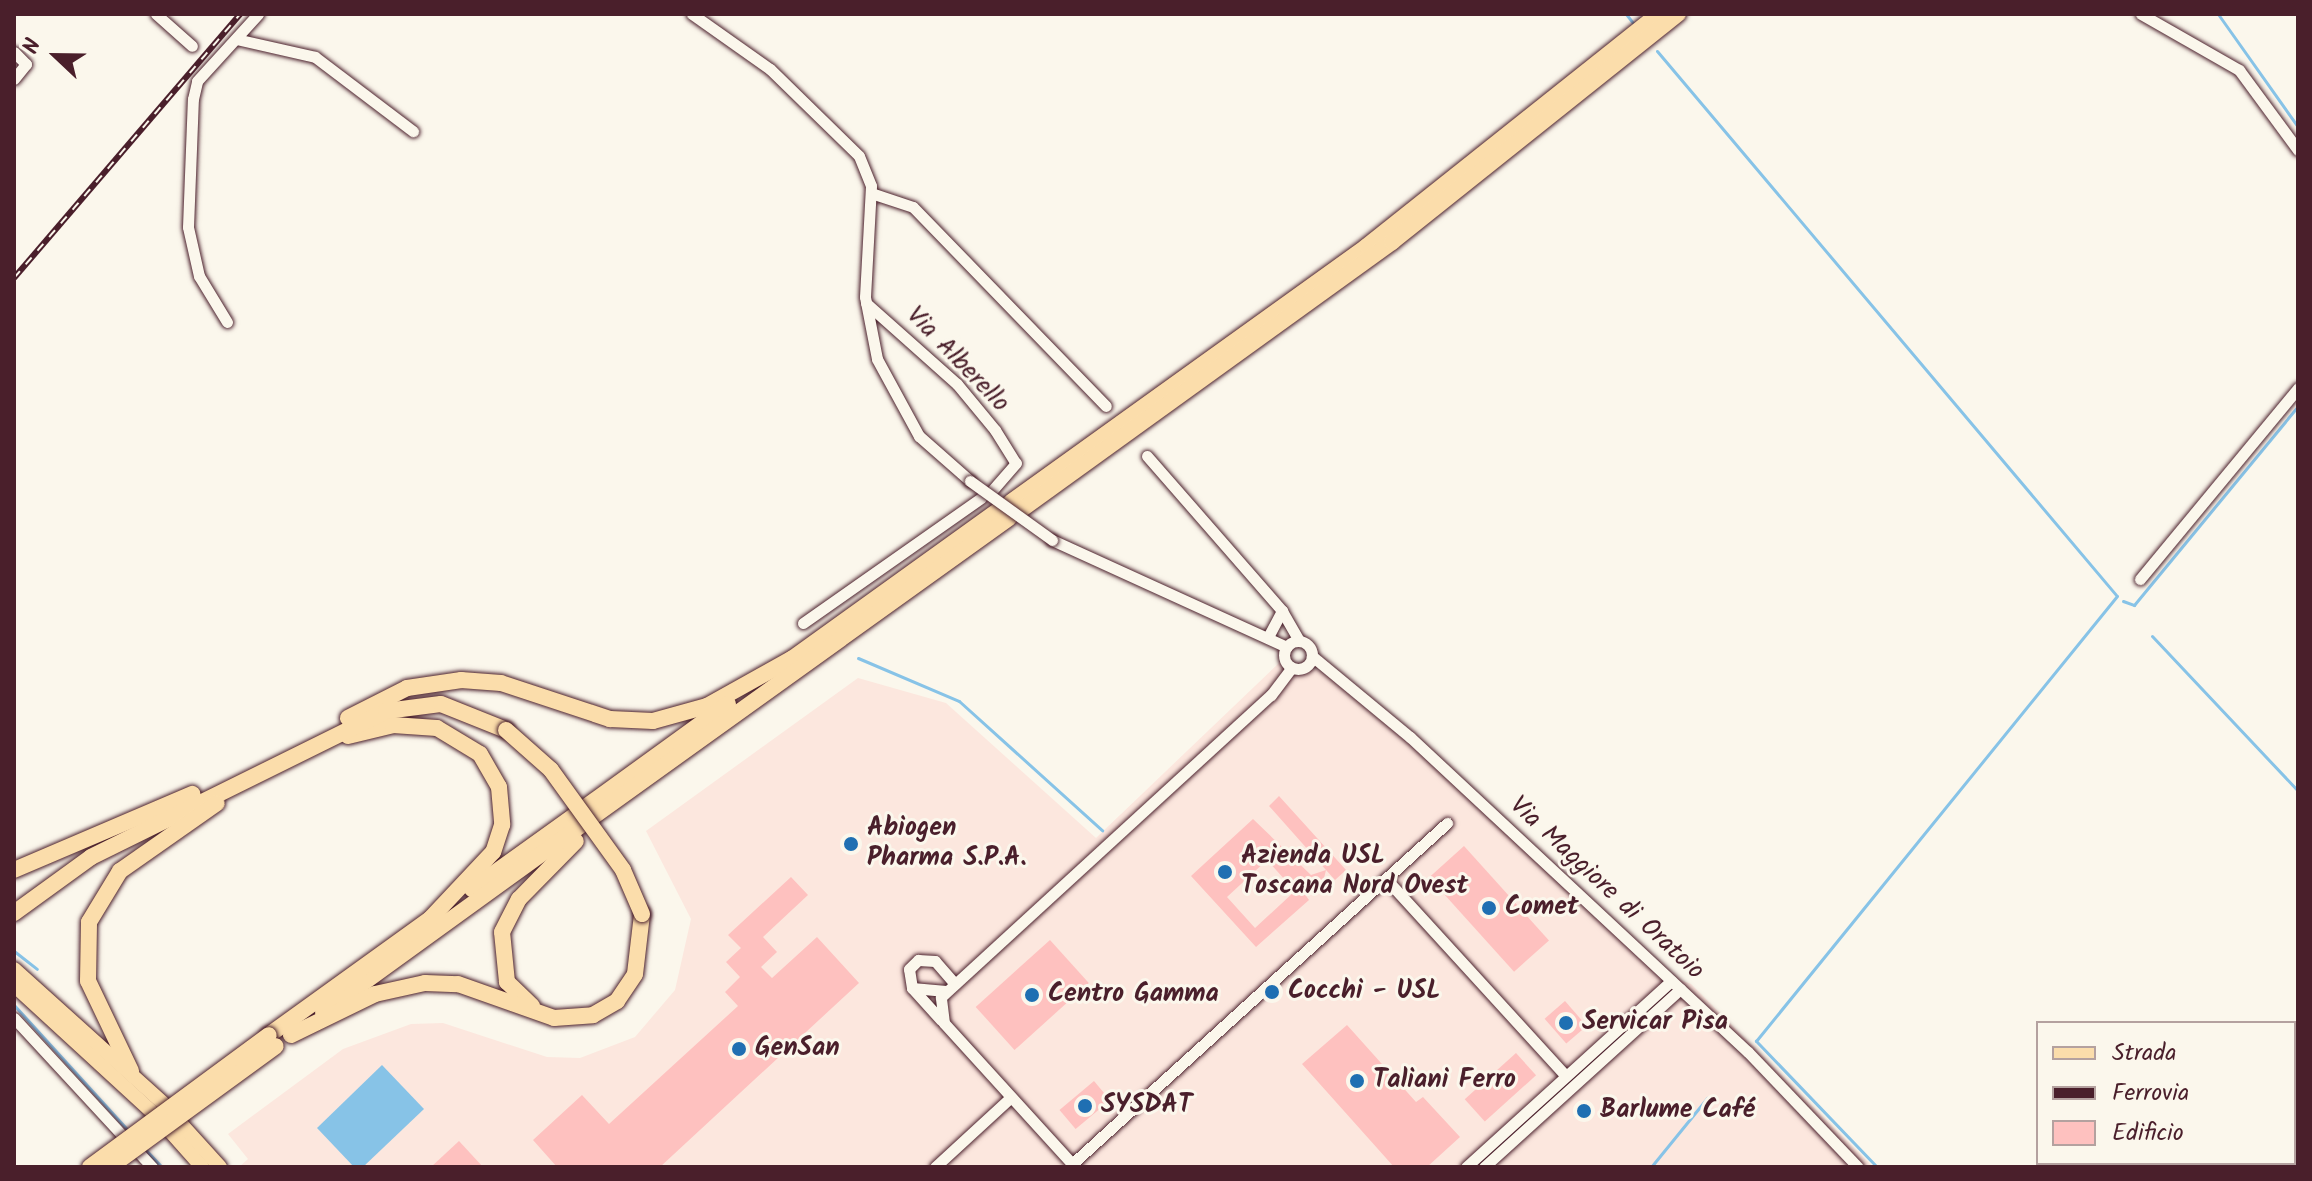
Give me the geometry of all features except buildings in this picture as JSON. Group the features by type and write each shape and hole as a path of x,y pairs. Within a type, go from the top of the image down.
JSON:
{"highway":[{"path":"110,1167 430,919 616,800 1367,246 1659,14"},
{"path":"291,1035 586,819 793,658 1392,242 1678,14"},
{"path":"305,750 363,709 424,683 488,681 597,716 653,721 707,706 793,658"},
{"path":"16,911 74,866 262,770 410,705 455,707 506,730 551,770 623,870 642,914 642,953 621,997 593,1015 554,1018 458,984 425,983 375,994 291,1035 273,1040 90,1167"},
{"path":"305,750 408,724 449,733 480,754 502,798 499,839 486,863 430,919"},
{"path":"14,870 262,770"},
{"path":"131,1071 88,981 84,953 95,907 130,862 262,770"},
{"path":"554,1018 507,982 502,932 524,893 586,819"}],"main road":[{"path":"14,969 131,1071 157,1107 14,985"},
{"path":"202,1167 176,1128 220,1167"}],"street":[{"path":"156,14 192,46"},
{"path":"227,322 199,276 187,222 195,85 258,14"},
{"path":"692,14 770,69 836,129 859,156 871,193 866,303 877,359 899,406 927,446 1052,540 1287,647"},
{"path":"2141,14 2245,75 2298,150"},
{"path":"236,39 315,57 413,131"},
{"path":"14,52 26,64 14,79"},
{"path":"871,193 913,207 1106,406"},
{"name":"Via Alberello","path":"866,303 957,384 995,430 1016,463 993,489"},
{"path":"2140,579 2298,388"},
{"name":"Via Maggiore di Oratoio","path":"1147,456 1282,611 1299,641 1312,656 1367,698 1675,985 1858,1167"},
{"path":"803,623 981,498"},
{"path":"1268,637 1282,611"},
{"path":"1287,647 1299,641"},
{"path":"944,1023 939,1007 949,987 1271,695 1291,668 1287,647"},
{"path":"1291,668 1305,668 1312,656"},
{"path":"949,987 939,963 922,959 909,969 912,988 1073,1165 1447,823"},
{"path":"1387,880 1566,1076"},
{"path":"1466,1167 1566,1076 1675,985"},
{"path":"1484,1167 1675,985"},
{"path":"912,988 949,987"},
{"path":"14,1018 121,1134"},
{"path":"935,1167 1011,1097"},
{"path":"140,1154 152,1167"}],"shaded area":[{"path":"1279,663 1321,671 1405,739 1653,969 1691,984 1873,1167 239,1167 248,1159 228,1134 343,1049 411,1024 443,1023 547,1057 580,1058 635,1037 675,990 691,919 646,831 858,678 946,703 1096,838"}],"water":[{"path":"382,1065 424,1109 363,1167 354,1167 317,1128"}],"waterway":[{"path":"1626,14 1633,23"},
{"path":"2218,14 2298,127"},
{"path":"1657,51 2116,595"},
{"path":"2123,601 2134,605 2298,406"},
{"path":"1877,1167 1756,1041 2117,596"},
{"path":"2152,636 2298,791"},
{"path":"858,658 959,701 1102,830"},
{"path":"14,951 37,969"},
{"path":"14,1005 127,1129"},
{"path":"1651,1167 1707,1098"},
{"path":"145,1149 162,1167"}],"railway":[{"path":"14,278 240,14"}],"place":[{"name":"Abiogen Pharma S.P.A.","path":"851,844"},
{"name":"Azienda USL Toscana Nord Ovest","path":"1225,872"},
{"name":"Comet","path":"1489,908"},
{"name":"Cocchi - USL","path":"1272,992"},
{"name":"Centro Gamma","path":"1032,995"},
{"name":"Servicar Pisa","path":"1566,1023"},
{"name":"GenSan","path":"739,1049"},
{"name":"Taliani Ferro","path":"1357,1081"},
{"name":"SYSDAT","path":"1085,1106"},
{"name":"Barlume Café","path":"1584,1111"}]}
